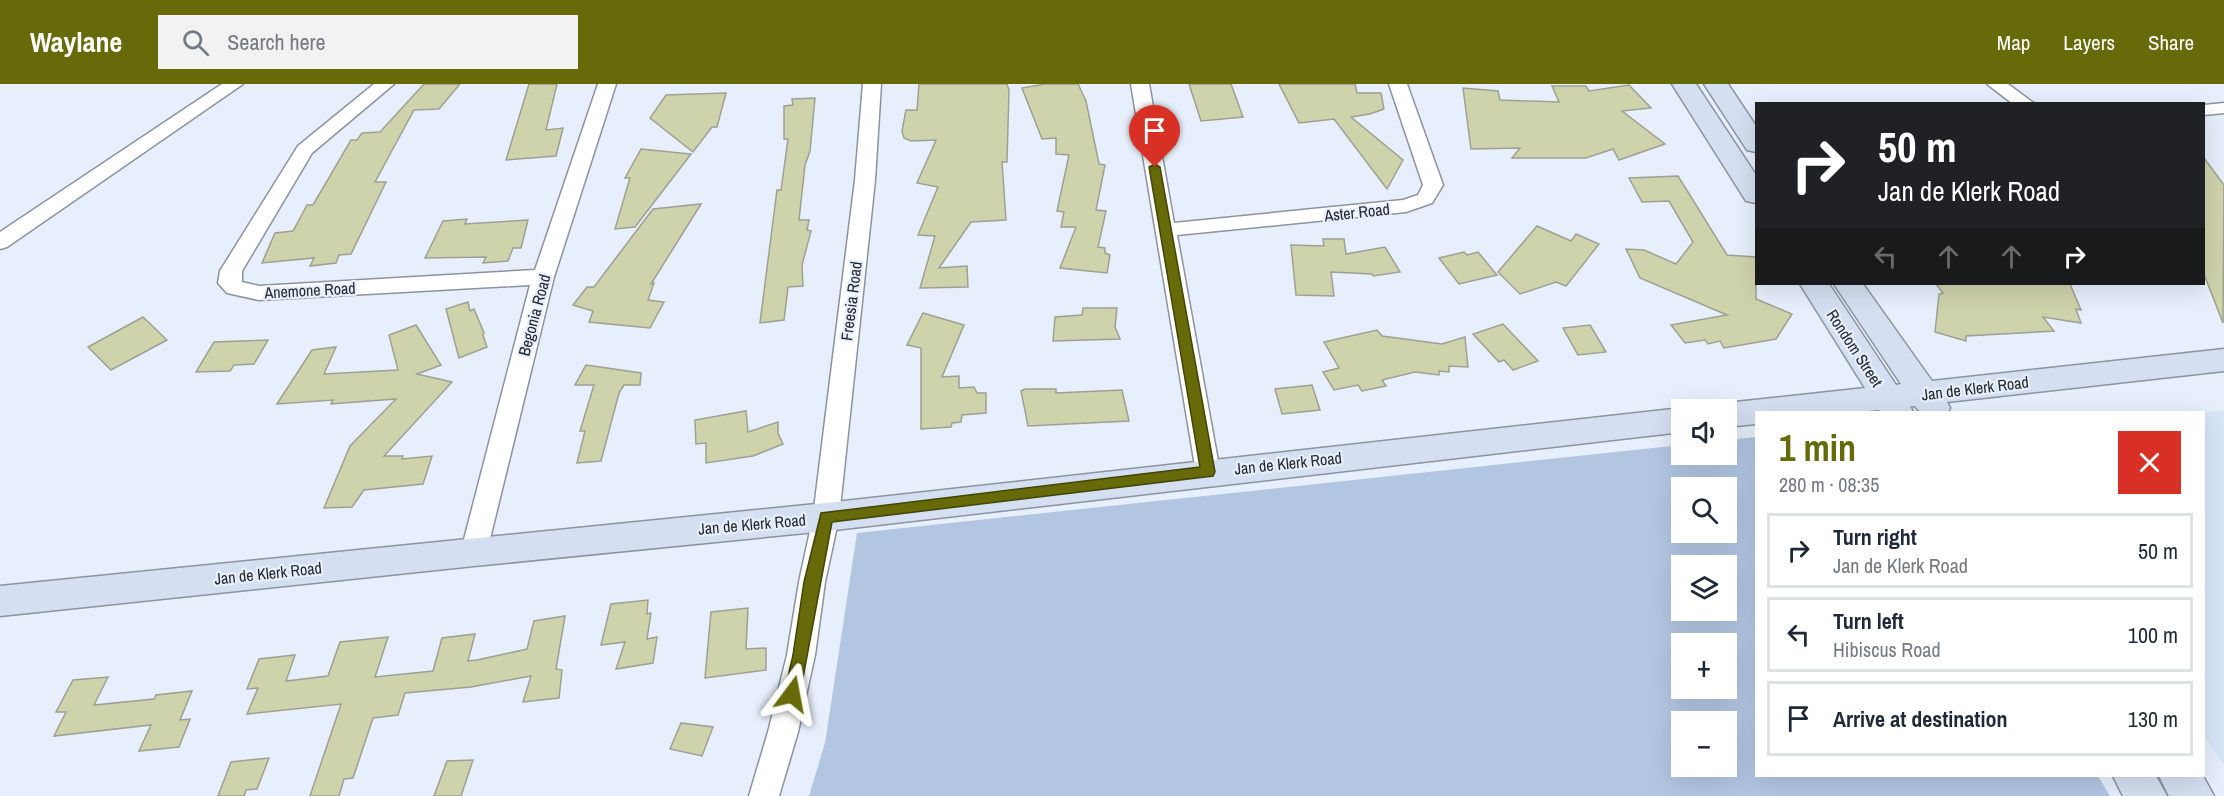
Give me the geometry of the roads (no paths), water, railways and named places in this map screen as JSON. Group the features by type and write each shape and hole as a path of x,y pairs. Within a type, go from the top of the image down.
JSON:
{"street":[{"path":"0,242 234,84"},
{"name":"Anemone Road","path":"385,84 305,150 231,271 229,283 235,288 259,293 543,277"},
{"name":"Begonia Road","path":"474,551 543,277 607,84"},
{"name":"Freesia Road","path":"764,796 783,732 801,655 812,582 826,517 865,180 872,84"},
{"path":"1140,84 1208,472"},
{"name":"Aster Road","path":"1165,230 1383,209 1406,206 1425,199 1433,185 1398,84"},
{"path":"1684,84 1755,193"},
{"path":"1716,84 1755,142"},
{"path":"1996,84 2023,102"},
{"path":"2205,110 2224,108"},
{"name":"Rondom Street","path":"1815,285 1892,405"},
{"name":"Rondom Street","path":"1849,285 1930,403"},
{"name":"Jan de Klerk Road","path":"1801,411 1930,403 2224,360"},
{"name":"Jan de Klerk Road","path":"1737,415 1755,414"},
{"name":"Jan de Klerk Road","path":"0,601 826,517 1671,421"},
{"path":"2134,777 2146,796"},
{"path":"2180,777 2193,796"}]}
